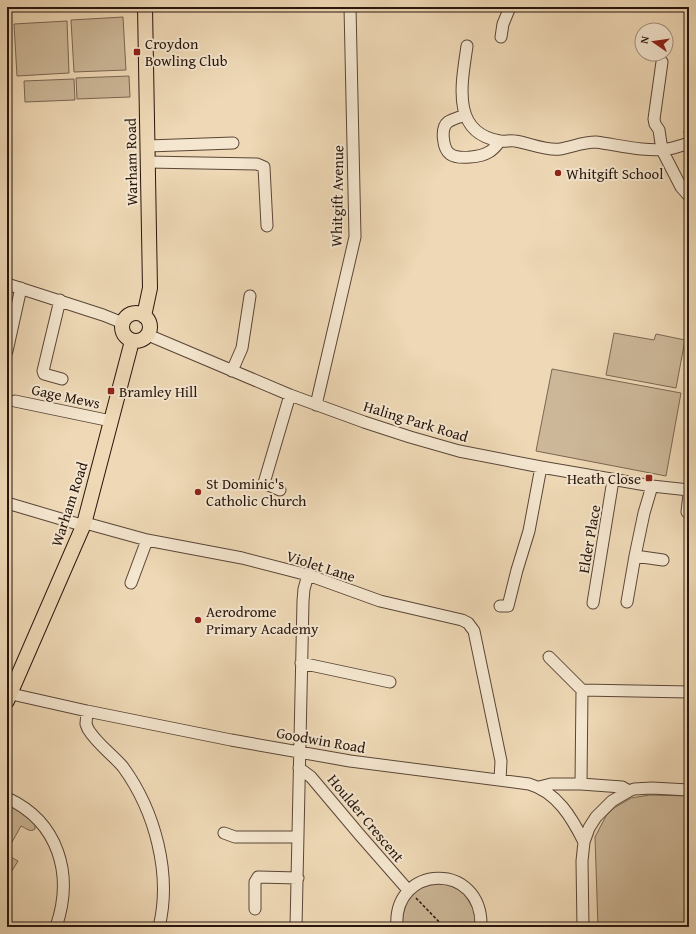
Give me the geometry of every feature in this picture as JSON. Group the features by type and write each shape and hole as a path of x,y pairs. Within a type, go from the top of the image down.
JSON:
{"main road":[{"name":"Warham Road","path":"144,316 150,288 145,7"},
{"path":"135,313 144,316 149,321 150,328 148,335 138,342 127,339 123,333 122,324 124,319 135,313"},
{"name":"Warham Road","path":"8,696 84,524 132,341"}],"street":[{"name":"Whitgift Avenue","path":"316,405 355,233 350,7"},
{"path":"501,37 503,24 510,7"},
{"path":"467,46 461,93 463,109 467,121 474,130 484,136 500,141 514,141 552,149 559,149 588,142 596,142 648,150 662,150 688,143"},
{"path":"662,62 654,119 655,124 659,130 662,150 681,187 689,196"},
{"path":"465,115 448,122 445,125 444,142 447,151 451,155 475,157 484,155 491,151 500,141"},
{"path":"148,146 233,143"},
{"path":"148,162 257,164 264,167 267,226"},
{"path":"7,284 60,300 118,321 122,324"},
{"path":"7,351 21,288"},
{"path":"232,371 242,348 250,296"},
{"path":"60,300 43,372 44,374 62,379"},
{"name":"Haling Park Road","path":"148,335 316,405 431,443 459,451 541,467 613,480 689,490"},
{"path":"280,490 264,483 290,395"},
{"name":"Gage Mews","path":"15,400 111,421"},
{"path":"500,606 508,606 529,531 541,467"},
{"name":"Elder Place","path":"593,602 613,480"},
{"path":"627,602 644,513 652,486"},
{"path":"687,512 689,494"},
{"name":"Violet Lane","path":"7,504 72,522 147,540 242,558 308,575 380,601 454,618 468,623 474,631 501,761 500,780"},
{"path":"131,583 147,540"},
{"path":"635,556 662,560"},
{"path":"296,927 302,601 308,575"},
{"path":"549,657 582,690 689,692"},
{"path":"301,662 390,682"},
{"path":"581,784 582,690"},
{"name":"Goodwin Road","path":"8,696 231,740 350,761 500,780 539,787 551,784 581,784 622,787 629,791"},
{"path":"87,711 86,724 88,729 123,768 139,793 150,818 157,842 162,869 162,907 159,927"},
{"name":"Houlder Crescent","path":"299,768 311,776 408,890"},
{"path":"539,787 564,808 572,819 584,842"},
{"path":"583,927 582,856 584,842 592,824 600,813 612,801 637,788 689,790"},
{"path":"7,798 19,804 42,822 51,836 59,854 63,874 64,894 56,927"},
{"path":"224,834 235,837 298,837"},
{"path":"255,909 254,882 258,877 298,878"},
{"path":"397,927 396,916 400,902 408,890 419,882 432,878 446,878 459,883 470,891 477,902 481,915 481,927"}],"path":[{"path":"688,143 684,131 689,120"},
{"path":"408,890 444,927"}],"shaded area":[{"path":"123,17 126,70 74,72 71,20"},
{"path":"67,21 69,73 17,76 14,24"},
{"path":"129,76 130,97 77,99 76,78"},
{"path":"74,79 75,100 25,102 24,81"},
{"path":"614,333 654,340 656,334 685,340 676,388 606,375"},
{"path":"552,369 681,393 666,476 536,451"},
{"path":"650,795 689,796 689,927 598,927 595,837 606,816 614,808 631,798"},
{"path":"7,803 26,815 35,825 35,829 30,830 21,826 7,851"},
{"path":"7,855 18,861 7,879"},
{"path":"440,883 452,886 463,892 476,912 476,927 401,927 402,911 407,899 422,888"}],"place":[{"name":"Croydon Bowling Club","path":"137,52"},
{"name":"Whitgift School","path":"558,173"},
{"name":"Bramley Hill","path":"111,391"},
{"name":"Heath Close","path":"649,478"},
{"name":"St Dominic's Catholic Church","path":"198,492"},
{"name":"Aerodrome Primary Academy","path":"198,620"}]}
